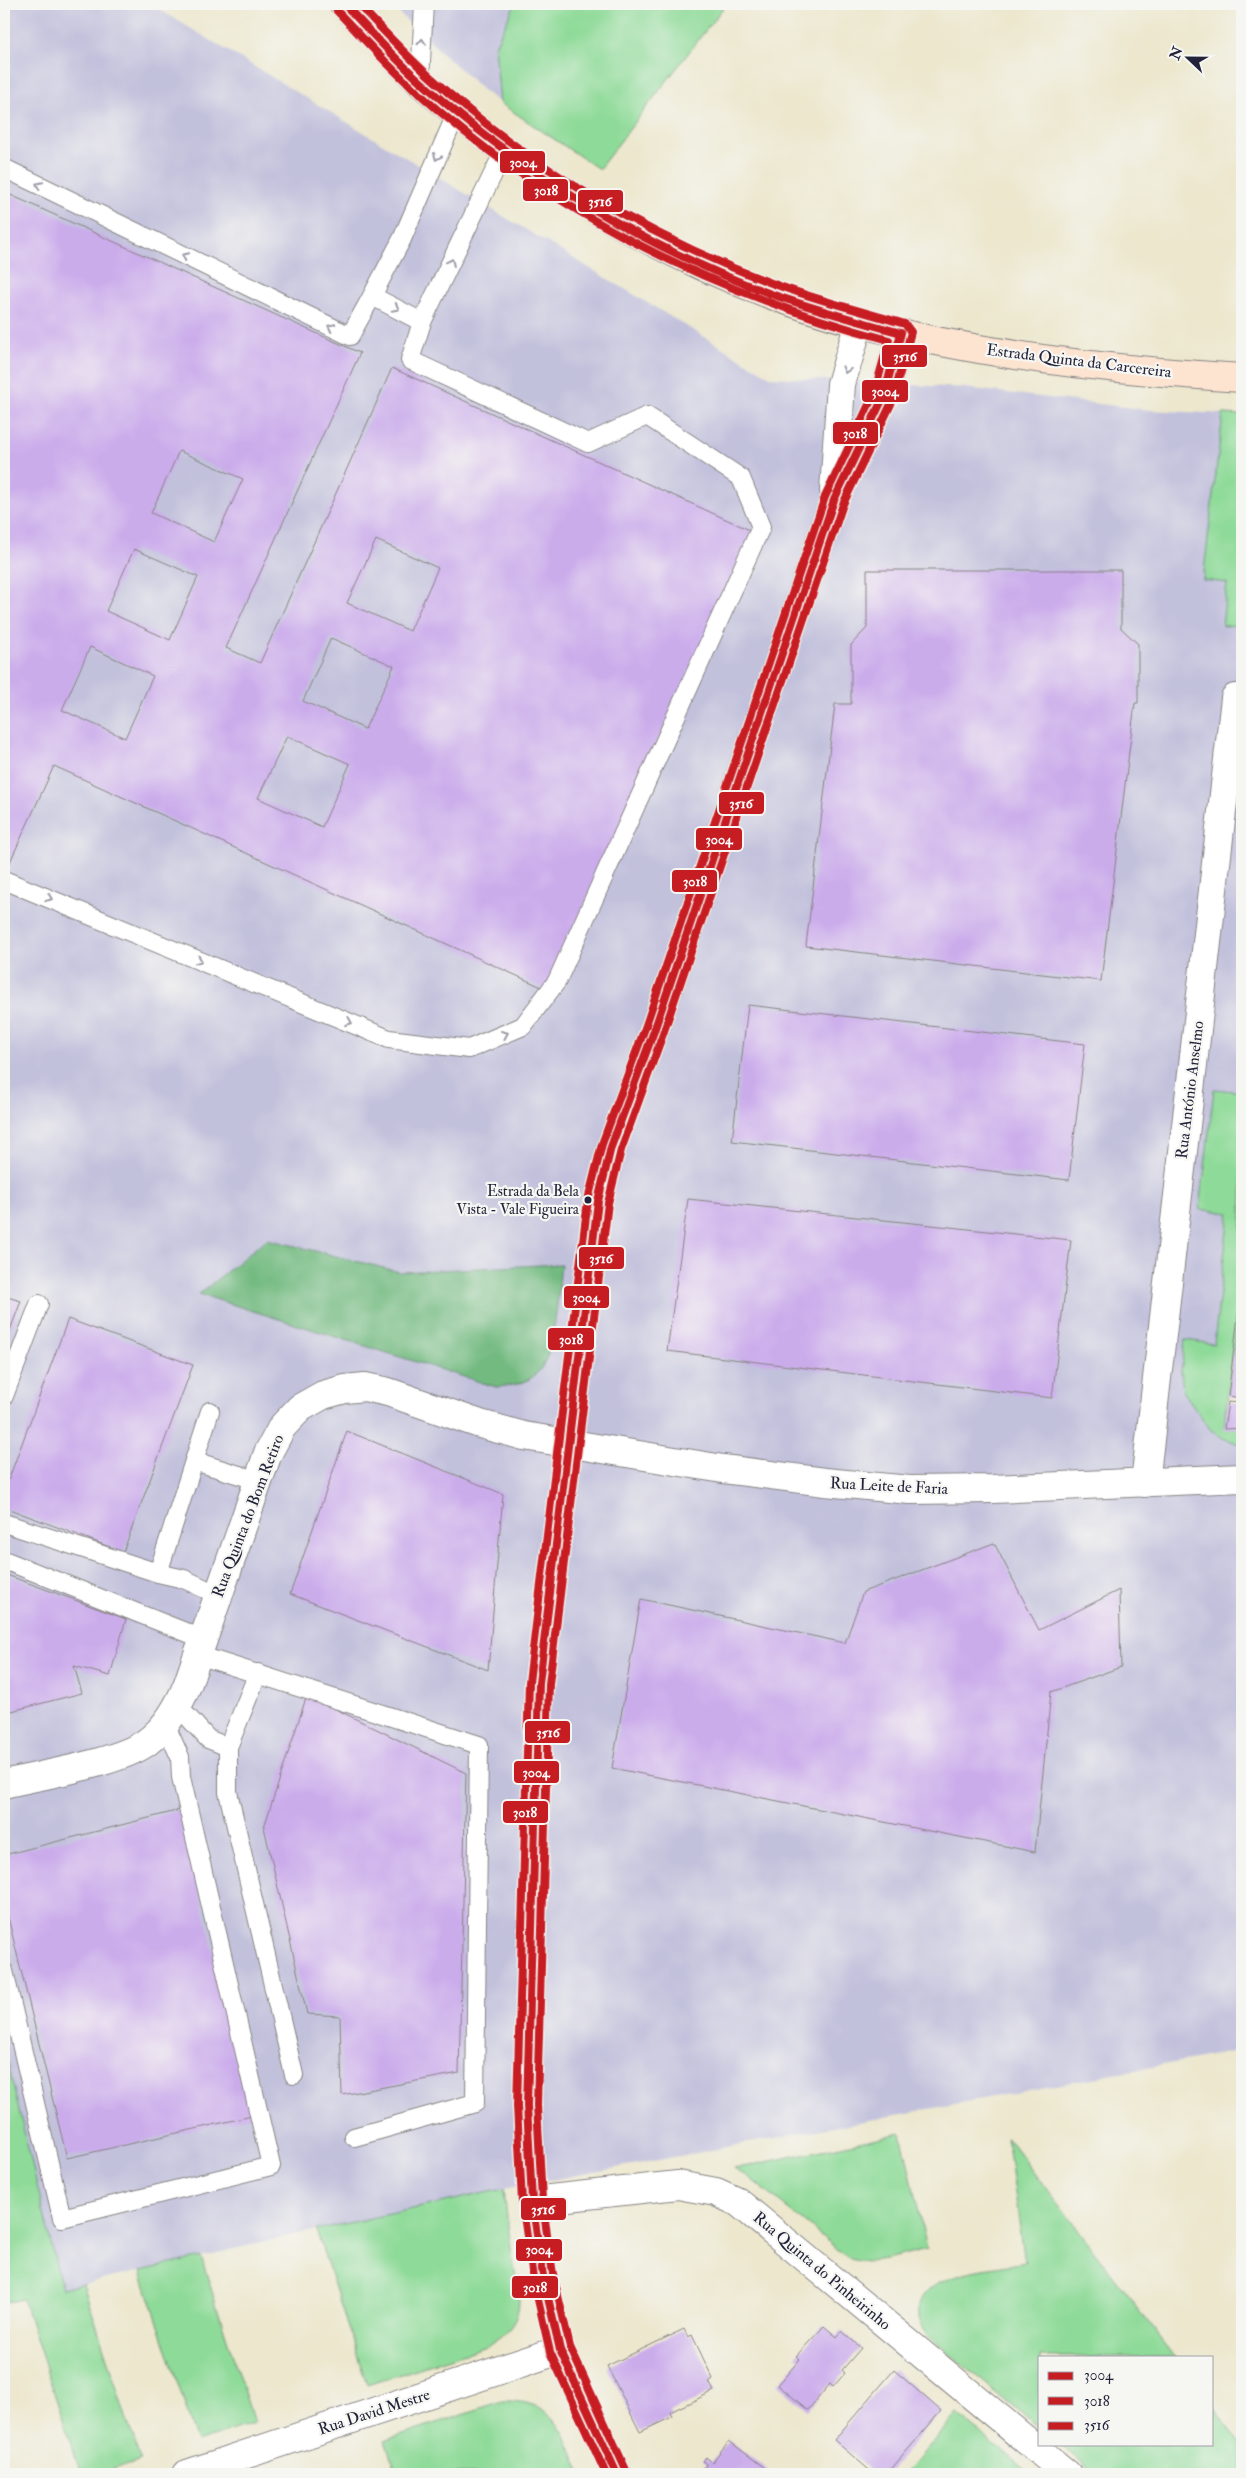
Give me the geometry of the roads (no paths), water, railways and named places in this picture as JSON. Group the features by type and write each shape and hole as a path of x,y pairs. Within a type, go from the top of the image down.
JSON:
{"main road":[{"name":"Estrada Quinta da Carcereira","path":"344,4 420,81 505,149 578,199 700,265 762,290 859,323 902,333 1058,361 1242,378"}],"street":[{"path":"834,500 842,384 859,323"},
{"path":"617,2474 560,2350 543,2276 532,2201 528,2105 539,1683 598,1201 612,1147 657,1021 834,500 883,398 902,333"},
{"name":"Rua António Anselmo","path":"1145,1483 1235,698"},
{"name":"Rua Quinta do Bom Retiro","path":"4,1784 126,1753 146,1742 172,1715 201,1647 268,1453 282,1427 300,1408 323,1395 345,1389 365,1387 388,1392 480,1424 524,1436 568,1444"},
{"name":"Rua Leite de Faria","path":"568,1444 733,1470 825,1482 910,1490 1242,1478"},
{"name":"Rua Quinta do Pinheirinho","path":"532,2201 678,2185 716,2192 738,2202 1067,2474"},
{"name":"Rua David Mestre","path":"187,2474 560,2350"}],"lane":[{"path":"420,81 424,4"},
{"path":"4,168 350,336 402,239 457,112"},
{"path":"4,880 388,1039 469,1049 523,1026 557,981 762,527 741,478 647,416 588,443 410,360 422,322 505,149"},
{"path":"372,296 422,322"},
{"path":"4,1396 39,1304"},
{"path":"158,1573 210,1411"},
{"path":"194,1462 259,1481"},
{"path":"4,1523 184,1580 218,1595"},
{"path":"4,1560 258,1673 479,1745 475,2103 354,2138"},
{"path":"258,1673 228,1747 228,1792 294,2074"},
{"path":"172,1715 208,1739 228,1747"},
{"path":"4,1971 62,2218 271,2166 183,1787 180,1756 172,1715"}],"place":[{"name":"Estrada da Bela Vista - Vale Figueira","path":"588,1200"}]}
